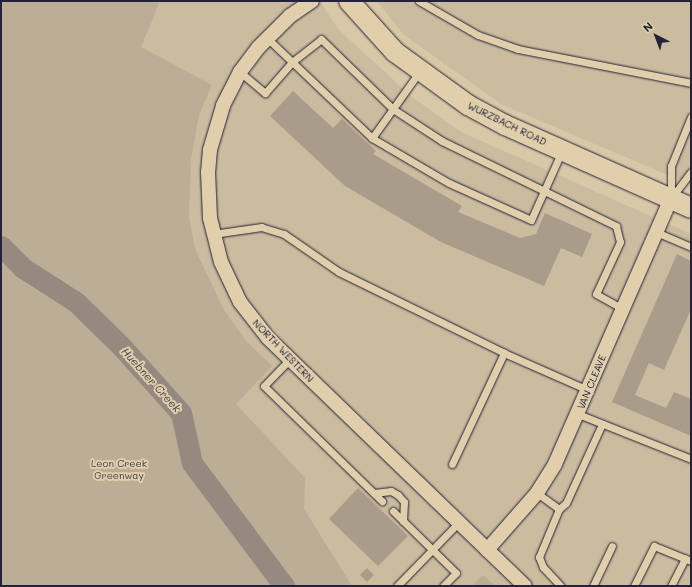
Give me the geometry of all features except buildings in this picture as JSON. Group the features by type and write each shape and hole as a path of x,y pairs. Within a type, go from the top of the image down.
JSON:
{"main road":[{"name":"WURZBACH ROAD","path":"349,1 395,52 468,105 562,150 691,208"}],"street":[{"name":"NORTH WESTERN","path":"312,1 267,38 240,72 223,106 210,150 208,195 212,234 220,262 240,302 263,332 525,586"},
{"name":"VAN CLEAVE","path":"487,550 537,492 555,464 671,199"}],"lane":[{"path":"419,1 478,36 518,49 691,83"},
{"path":"267,38 372,138 449,183 531,220 562,150"},
{"path":"240,72 265,93 292,62 321,39 393,109 442,141 616,226 620,242 596,294 623,309"},
{"path":"372,138 420,71"},
{"path":"671,199 671,166 691,117"},
{"path":"671,199 691,172"},
{"path":"212,234 261,227 284,234 339,272 504,353 588,390"},
{"path":"656,232 691,247"},
{"path":"452,464 504,353"},
{"path":"290,359 264,386 382,501"},
{"path":"578,414 691,459"},
{"path":"560,586 543,567 540,557 559,509 566,503 602,424"},
{"path":"374,493 391,491 398,495 404,502 403,521"},
{"path":"537,492 559,509"},
{"path":"392,511 456,573 444,586"},
{"path":"397,586 459,522"},
{"path":"593,586 612,546"},
{"path":"634,586 654,546 688,560 671,586"}],"shaded area":[{"path":"89,1 320,1 338,29 412,97 461,132 691,234 691,586 351,586 142,302 1,11"},
{"path":"377,1 691,1 691,185 501,104 403,34"}],"green space":[{"name":"Leon Creek Greenway","path":"1,1 160,1 141,47 212,85 199,115 191,159 189,217 195,249 224,310 247,342 272,366 236,404 305,478 304,509 352,586 1,586"},
{"path":"483,575 495,586 472,586"}],"waterway":[{"name":"Huebner Creek","path":"1,246 23,268 76,302 121,346 181,413 192,463 284,586"}]}
